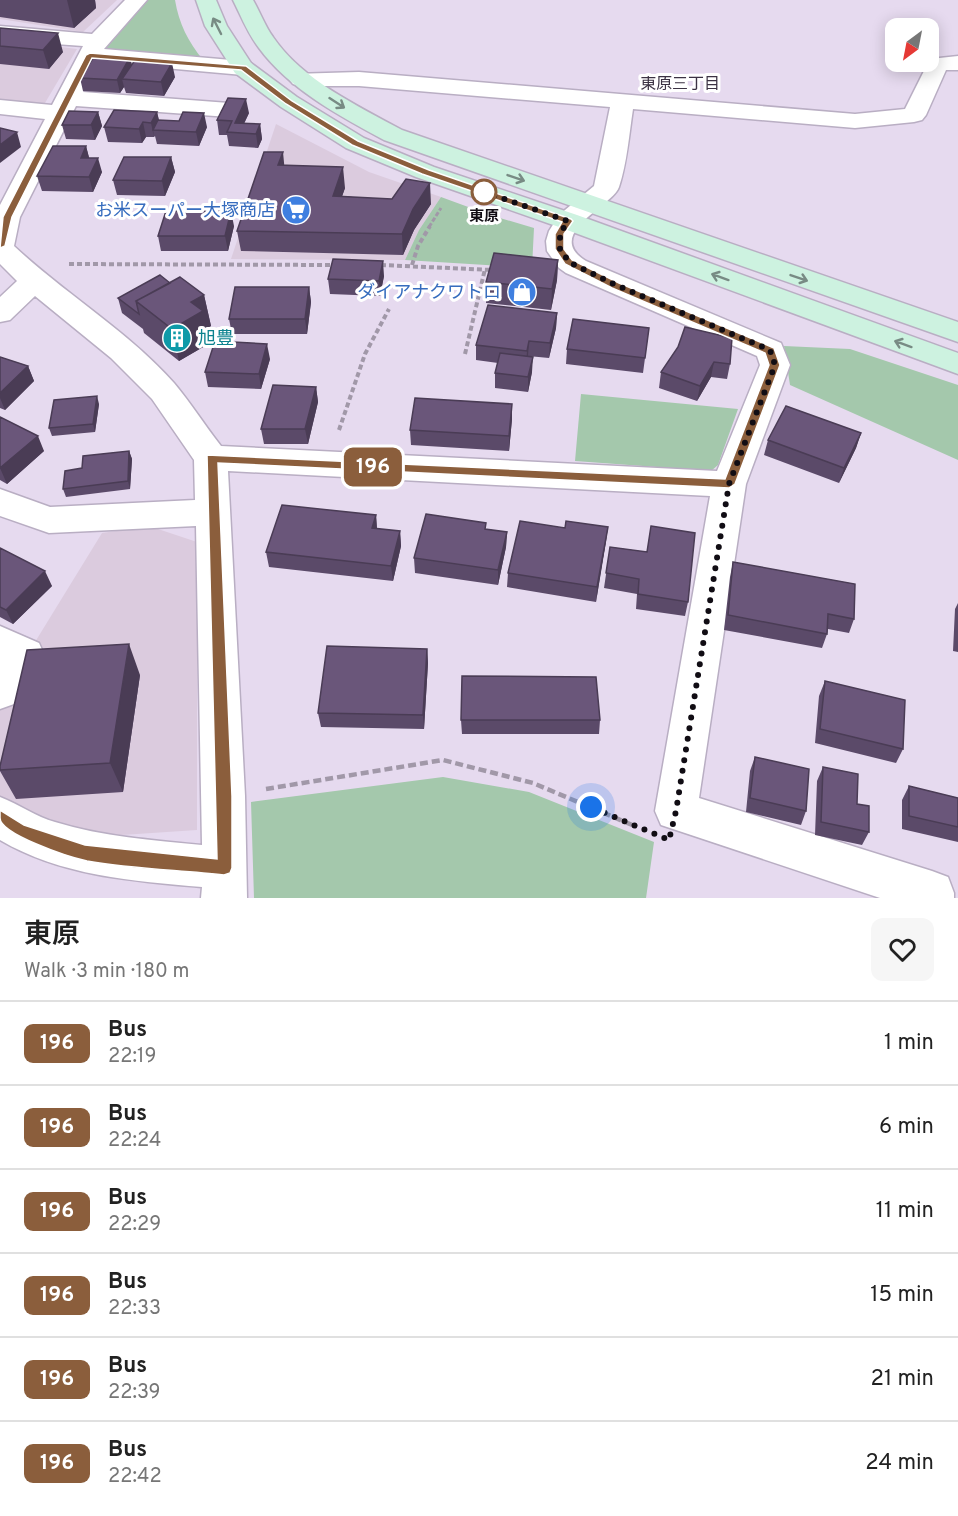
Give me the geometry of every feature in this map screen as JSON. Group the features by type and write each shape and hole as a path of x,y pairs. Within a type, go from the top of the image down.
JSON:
{"street":[{"path":"0,313 12,260 7,217 93,48 137,0"},
{"path":"206,0 216,26 243,68 289,102 355,143 425,172 577,212 958,333"},
{"path":"243,0 269,47 301,79 341,106 393,135 577,212 958,364"},
{"path":"0,33 243,68"},
{"path":"301,79 359,79 855,121 914,115 938,64 958,63"},
{"path":"622,102 606,189 577,212 560,234 560,249 569,262 616,285 770,350 775,365 729,484 676,811 932,893 932,898"},
{"path":"0,107 65,106 229,110"},
{"path":"0,818 19,830 85,853 224,883 224,796 212,458 163,391 123,351 12,260"},
{"path":"212,458 729,484"},
{"path":"0,502 50,520 213,512"},
{"path":"0,642 24,654 0,692"}],"path":[{"path":"412,265 429,226 445,203"},
{"path":"12,260 342,265"},
{"path":"377,265 496,270"},
{"path":"465,354 485,269"},
{"path":"329,465 365,354 390,309"},
{"path":"224,796 443,760 532,783 669,840 676,811"}],"shaded area":[{"path":"0,0 117,0 83,32 0,19"},
{"path":"0,39 77,49 42,108 0,104"},
{"path":"276,124 369,172 441,197 419,230 405,260 231,259"},
{"path":"149,526 197,542 197,830 92,837 28,820 0,800 0,699 102,533"}],"green space":[{"path":"142,0 175,0 185,32 203,60 104,54 111,38"},
{"path":"441,197 534,228 532,268 405,260 419,230"},
{"path":"784,346 850,349 958,385 958,460 790,385"},
{"path":"581,394 738,409 718,465 711,471 575,461"},
{"path":"443,777 529,792 654,842 646,898 254,898 251,802"}],"building":[{"path":"0,28 58,33 43,50 0,46"},
{"path":"95,55 130,57 117,80 80,78"},
{"path":"135,60 172,63 161,82 122,79"},
{"path":"228,98 246,99 235,123 260,124 256,134 227,132 232,121 217,120"},
{"path":"114,110 157,112 151,123 143,122 139,129 104,127"},
{"path":"69,111 98,112 91,125 62,125"},
{"path":"183,112 204,113 196,132 153,130 158,120 179,121"},
{"path":"0,128 17,132 0,145"},
{"path":"53,146 86,146 81,158 98,158 89,177 37,176"},
{"path":"264,152 283,152 278,165 343,167 333,196 392,199 406,179 430,183 413,209 402,234 237,231"},
{"path":"124,157 171,157 162,181 113,180"},
{"path":"166,211 231,211 225,236 158,236"},
{"path":"494,253 558,260 552,289 486,282"},
{"path":"333,259 383,261 379,281 328,279"},
{"path":"160,275 170,283 136,301 139,314 118,298"},
{"path":"180,277 204,295 191,302 203,311 172,329 136,301"},
{"path":"235,287 309,287 305,319 229,319"},
{"path":"488,305 557,313 550,343 529,341 527,351 476,345"},
{"path":"573,319 649,328 645,358 567,349"},
{"path":"685,327 732,338 730,364 714,362 700,386 661,372 678,347"},
{"path":"215,341 267,344 259,374 205,372"},
{"path":"500,353 533,357 528,377 495,373"},
{"path":"0,357 28,366 0,393"},
{"path":"273,385 316,387 305,429 261,429"},
{"path":"97,396 93,424 49,428 54,400"},
{"path":"415,398 512,404 509,436 410,430"},
{"path":"786,406 861,433 844,468 768,440"},
{"path":"0,417 38,436 0,468"},
{"path":"129,451 128,481 63,489 65,471 82,468 83,456"},
{"path":"282,505 376,515 372,528 400,531 391,566 266,552"},
{"path":"426,514 486,523 485,529 507,532 498,570 414,558"},
{"path":"520,521 565,528 566,521 608,527 597,587 508,573"},
{"path":"651,526 695,533 688,602 638,594 639,579 606,573 610,547 647,552"},
{"path":"0,548 45,571 6,610 0,607"},
{"path":"733,562 855,584 854,619 828,614 827,634 728,615"},
{"path":"129,644 110,763 0,770 27,650"},
{"path":"327,646 427,649 423,715 318,713"},
{"path":"462,676 596,677 600,720 461,720"},
{"path":"825,681 905,700 903,749 820,729"},
{"path":"755,757 809,769 806,811 750,798"},
{"path":"823,767 858,774 857,804 869,806 869,832 821,822"},
{"path":"909,786 958,798 958,827 909,816"}],"bus line":[{"name":"196","path":"0,246 7,217 90,55 243,68 289,102 355,143 425,172 568,221 560,234 560,249 569,262 616,285 770,350 775,365 729,484 212,458 224,796 224,868 85,853 19,830 0,818"}],"place":[{"name":"東原","path":"484,192"},
{"name":"お米スーパー大塚商店","path":"296,210"},
{"name":"ダイアナクワトロ","path":"522,292"},
{"name":"旭豊","path":"177,338"}],"district":[{"name":"東原三丁目","path":"680,83"}],"route":[{"path":"484,192 568,221 560,234 560,249 569,262 616,285 770,350 775,365 729,484 676,811 669,840 591,807"}]}
